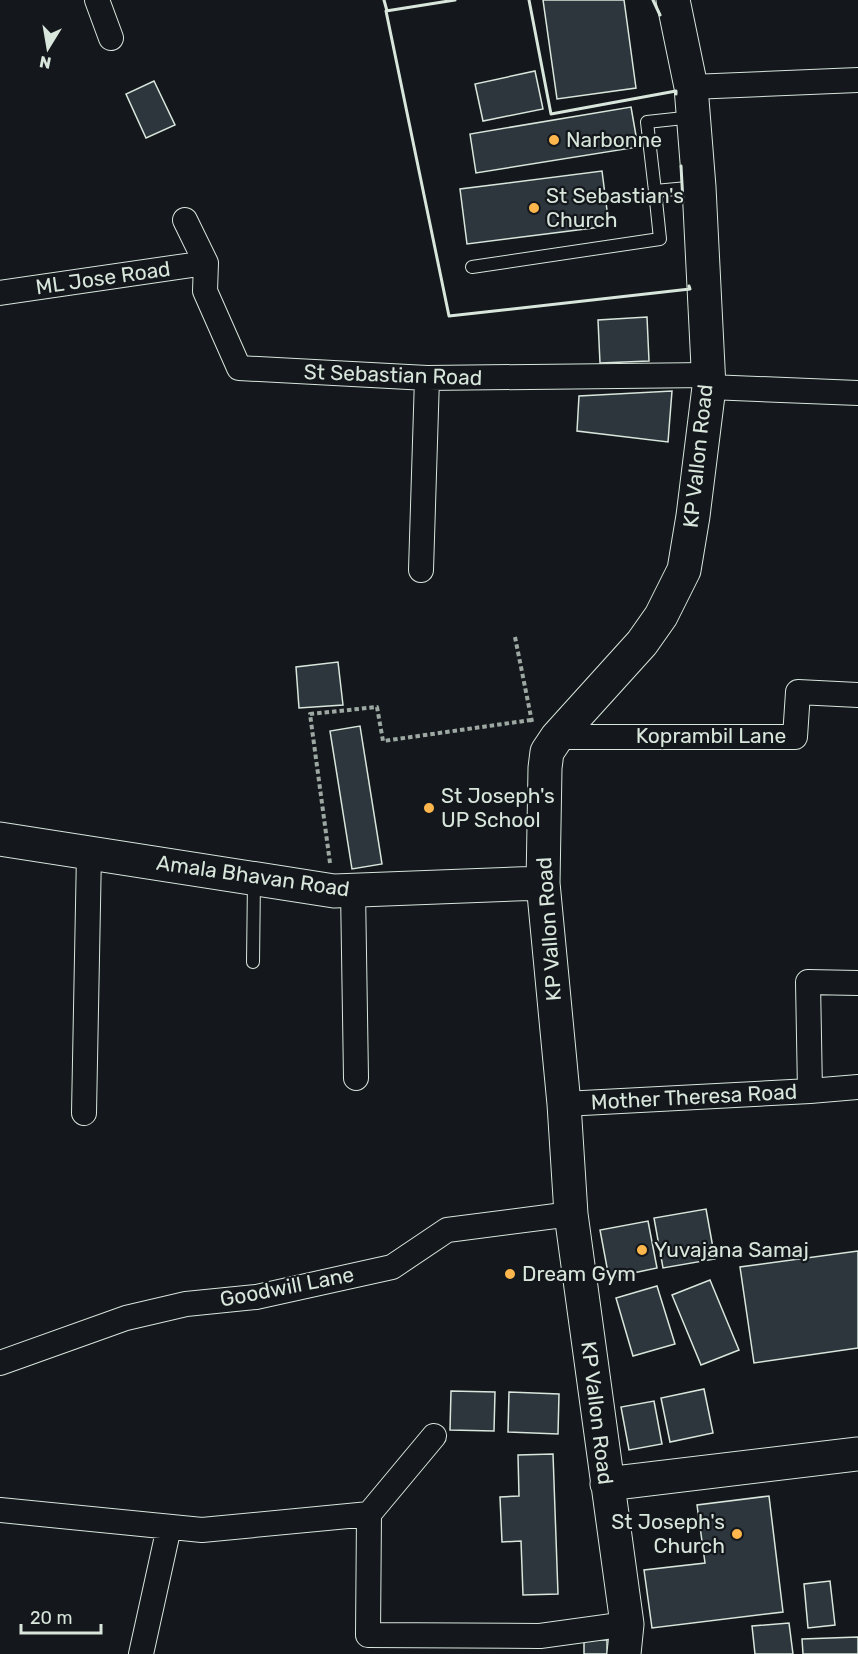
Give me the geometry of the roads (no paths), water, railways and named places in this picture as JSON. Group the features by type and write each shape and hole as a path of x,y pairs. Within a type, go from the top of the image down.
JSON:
{"street":[{"path":"97,0 111,38"},
{"name":"KP Vallon Road","path":"625,1639 571,1214 564,1104 543,883 545,736 642,643 662,616 684,570 708,381 699,187 692,102 673,0"},
{"path":"692,102 858,80"},
{"name":"St Sebastian Road","path":"185,220 206,263 205,291 239,368 427,378 708,381 858,393"},
{"name":"ML Jose Road","path":"0,292 206,263"},
{"path":"421,570 427,378"},
{"name":"Koprambil Lane","path":"545,736 795,737 798,692 858,695"},
{"name":"Amala Bhavan Road","path":"0,839 343,891 543,883"},
{"path":"84,1113 89,853"},
{"path":"343,891 356,1078"},
{"name":"Mother Theresa Road","path":"564,1104 810,1091 808,982 858,983"},
{"path":"810,1091 858,1087"},
{"name":"Goodwill Lane","path":"0,1363 126,1318 186,1304 256,1297 392,1267 447,1230 571,1214"},
{"path":"434,1436 369,1514 368,1635 424,1645 540,1636 625,1639"},
{"path":"607,1484 858,1454"},
{"path":"0,1510 202,1530 369,1514"},
{"path":"141,1654 169,1527"}],"lane":[{"path":"472,267 660,239 647,122 692,102"},
{"path":"656,191 699,187"},
{"path":"253,963 254,879"}],"place":[{"name":"Narbonne","path":"554,140"},
{"name":"St Sebastian's Church","path":"534,208"},
{"name":"St Joseph's UP School","path":"429,808"},
{"name":"Yuvajana Samaj","path":"642,1250"},
{"name":"Dream Gym","path":"510,1274"},
{"name":"St Joseph's Church","path":"737,1534"}]}
